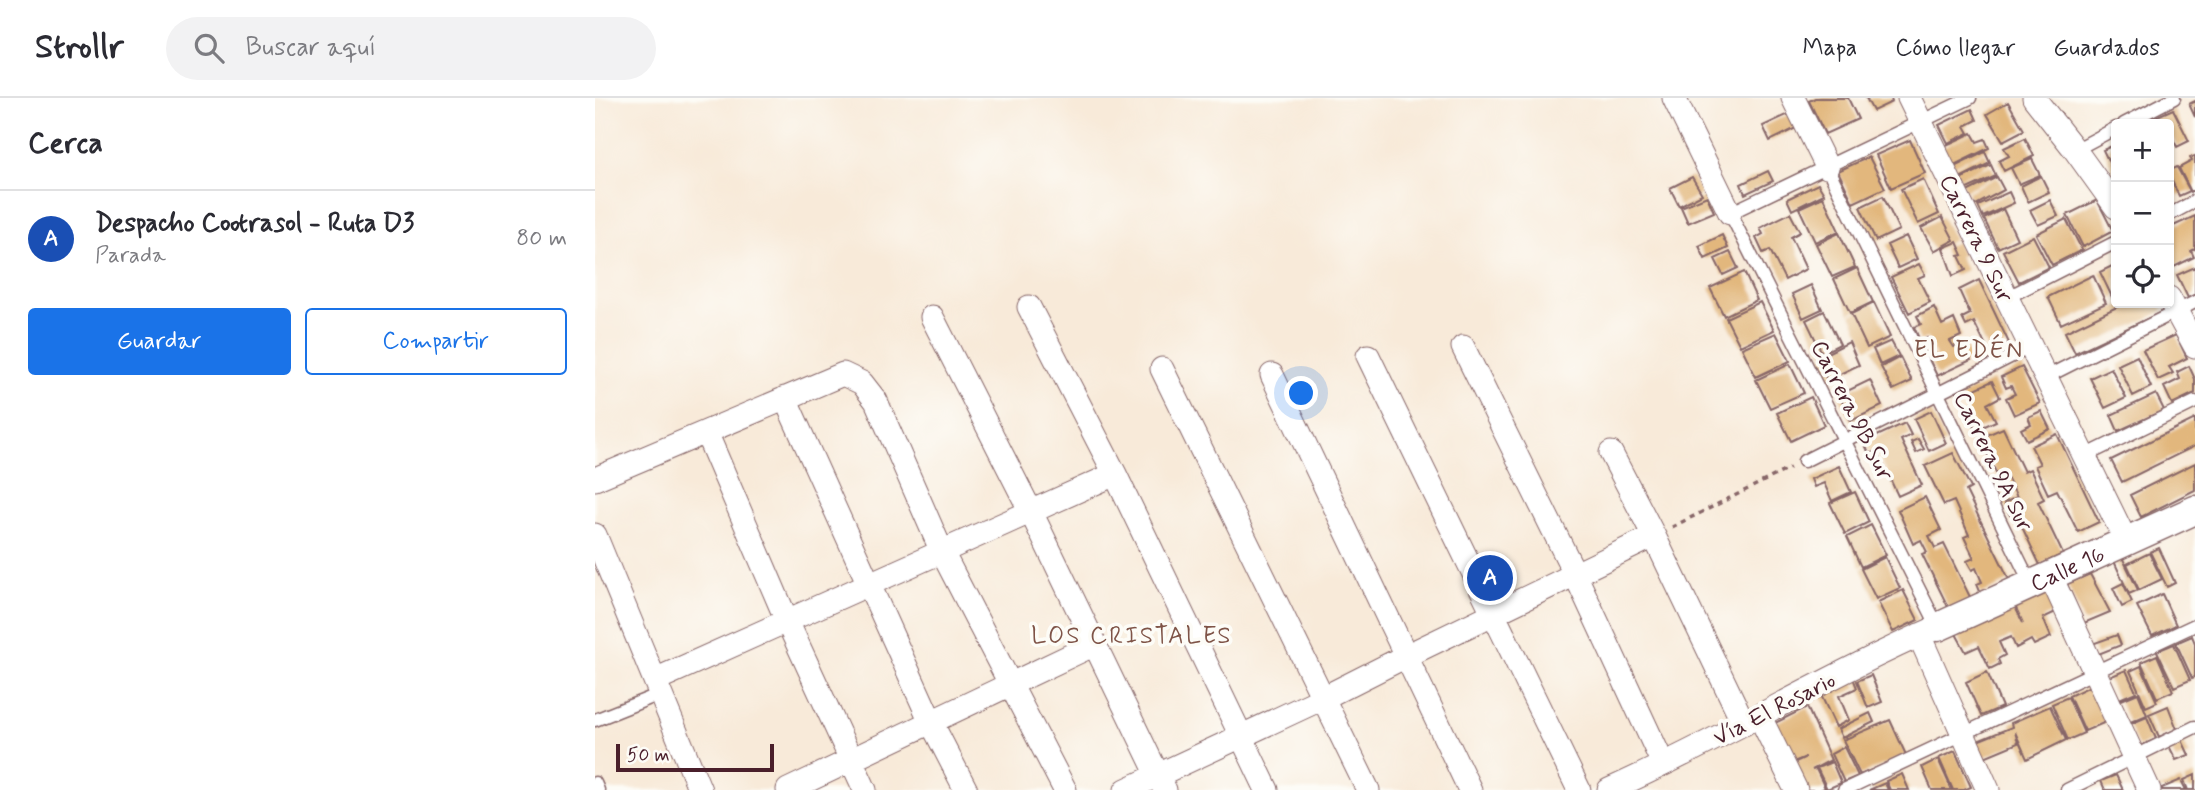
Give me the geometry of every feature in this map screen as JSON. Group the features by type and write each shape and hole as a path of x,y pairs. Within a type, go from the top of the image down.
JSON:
{"street":[{"path":"1674,98 1730,213"},
{"path":"1793,98 1827,167"},
{"name":"Carrera 9 Sur","path":"1909,98 2127,543"},
{"path":"2034,98 2111,200"},
{"path":"2180,304 2195,346"},
{"path":"1029,307 1115,474 1267,790"},
{"path":"932,317 1031,512 1162,782"},
{"path":"1462,347 1575,574 1653,775"},
{"path":"1368,356 1579,790"},
{"path":"1163,369 1368,790"},
{"path":"595,479 843,374 862,383 876,401 942,552 1065,790"},
{"path":"1272,375 1470,790"},
{"path":"785,398 931,722 966,790"},
{"path":"706,432 787,621 865,790"},
{"path":"1611,453 1752,721 1796,790"},
{"path":"657,687 787,621 1115,474"},
{"name":"Calle 16","path":"1928,631 2194,515"},
{"path":"595,535 600,559 700,790"},
{"path":"1126,790 1162,782 1241,735 1323,698 1654,536"},
{"path":"2042,581 2094,672 2149,790"},
{"path":"1928,631 1964,734 1988,790"},
{"name":"Vía El Rosario","path":"1609,790 1653,775 1883,652 1928,631"},
{"path":"788,790 1095,644"}],"lane":[{"path":"1730,213 1970,98"},
{"path":"2134,119 2174,98"},
{"path":"2075,150 2111,131"},
{"name":"Carrera 9A Sur","path":"1827,167 1937,394 2042,581"},
{"path":"2174,212 2195,201"},
{"name":"Carrera 9B Sur","path":"1730,213 1845,440 1928,631"},
{"path":"2007,298 2111,245"},
{"path":"2046,377 2180,304"},
{"path":"1804,461 2031,347"},
{"path":"2085,456 2195,402"},
{"path":"1844,790 2195,625"},
{"path":"595,720 657,687"},
{"path":"2067,790 2195,727"},
{"path":"595,783 598,790"}],"path":[{"path":"1654,536 1804,461"}],"building":[{"path":"1815,98 1848,98 1858,119 1825,134 1809,101"},
{"path":"1866,98 1891,98 1892,102 1873,111"},
{"path":"2195,101 2195,117 2189,104"},
{"path":"2008,102 2024,130 2003,141 1987,114"},
{"path":"1972,109 1977,120 1965,126 1969,133 1948,143 1939,125"},
{"path":"2173,109 2189,141 2177,147 2174,141 2174,119 2151,119"},
{"path":"1789,114 1796,128 1770,141 1763,126"},
{"path":"1972,133 1977,142 1985,139 1989,148 1952,166 1942,147"},
{"path":"2025,138 2034,156 2004,171 1999,161 2009,156 2004,148"},
{"path":"1910,140 1925,173 1891,188 1876,155"},
{"path":"2111,146 2111,167 2103,150"},
{"path":"1985,152 1990,163 1960,178 1954,167"},
{"path":"2195,156 2195,190 2191,192 2179,168 2192,161 2190,158"},
{"path":"1869,157 1885,188 1853,203 1838,171"},
{"path":"2032,159 2040,175 2019,184 2011,168"},
{"path":"1991,165 1996,176 1965,190 1960,179"},
{"path":"2177,167 2190,191 2179,196 2174,186 2174,168"},
{"path":"1768,171 1773,181 1745,194 1741,184"},
{"path":"2041,176 2049,192 2028,202 2021,186"},
{"path":"1692,177 1702,194 1679,206 1670,188"},
{"path":"1997,177 2004,190 1974,206 1967,192"},
{"path":"1923,179 1939,214 1918,224 1901,189"},
{"path":"1818,184 1824,194 1792,210 1787,199"},
{"path":"2009,192 2014,203 1983,217 1978,206"},
{"path":"1707,196 1714,212 1688,223 1681,207"},
{"path":"1883,196 1899,230 1876,241 1860,207"},
{"path":"1823,197 1839,231 1815,242 1799,208"},
{"path":"2050,200 2058,216 2038,225 2030,210"},
{"path":"2097,200 2111,232 2083,247 2067,215"},
{"path":"2003,209 2017,239 1998,248 1984,219"},
{"path":"1790,213 1800,232 1791,237 1806,269 1785,280 1770,250 1763,253 1756,238 1763,234 1760,228"},
{"path":"2195,216 2195,249 2191,251 2194,257 2174,267 2174,245 2174,226"},
{"path":"1942,217 1954,240 1934,251 1921,228"},
{"path":"2066,219 2082,250 2052,265 2036,234"},
{"path":"1839,233 1855,267 1832,277 1816,244"},
{"path":"1722,235 1728,248 1705,259 1699,246"},
{"path":"1906,236 1917,259 1898,268 1887,245"},
{"path":"2033,236 2049,267 2019,282 2003,251"},
{"path":"1957,242 1963,255 1959,256 1966,270 1953,276 1943,248"},
{"path":"1730,252 1738,268 1723,275 1715,259"},
{"path":"1919,264 1925,275 1918,278 1930,302 1909,313 1891,277"},
{"path":"2111,266 2111,295 2100,272"},
{"path":"2195,267 2195,294 2188,298 2177,275"},
{"path":"1857,268 1873,302 1850,313 1834,279"},
{"path":"1744,272 1757,300 1724,316 1710,288"},
{"path":"2093,275 2106,303 2061,324 2048,297"},
{"path":"1979,280 2009,343 1989,353 1974,322 1966,326 1962,318 1970,314 1959,290"},
{"path":"1811,285 1822,309 1803,318 1792,294"},
{"path":"1760,302 1774,330 1740,346 1726,318"},
{"path":"1874,303 1890,337 1867,348 1851,314"},
{"path":"1934,307 1942,325 1954,319 1961,336 1950,341 1954,347 1963,343 1971,360 1937,376 1929,359 1936,356 1927,338 1920,341 1914,327 1921,324 1917,316"},
{"path":"2115,308 2162,308 2164,311 2075,353 2065,332"},
{"path":"1824,311 1840,344 1822,353 1806,320"},
{"path":"1776,333 1790,361 1756,377 1742,348"},
{"path":"2176,335 2187,358 2169,367 2173,373 2158,380 2143,350"},
{"path":"1891,341 1899,356 1880,365 1873,349"},
{"path":"1849,342 1859,365 1827,380 1817,358"},
{"path":"2137,356 2151,387 2133,396 2118,365"},
{"path":"1900,357 1912,381 1893,390 1881,367"},
{"path":"1790,364 1804,393 1770,408 1756,380"},
{"path":"2189,366 2195,379 2195,393 2172,404 2164,387 2180,379 2177,372"},
{"path":"2022,367 2040,403 2014,415 2006,398 2015,394 2011,386 2006,388 2001,377"},
{"path":"2111,368 2126,398 2105,408 2090,378"},
{"path":"1870,380 1882,406 1851,421 1839,395"},
{"path":"1992,381 2000,397 1987,404 1996,421 1976,430 1960,396"},
{"path":"2156,394 2164,410 2118,431 2111,415"},
{"path":"1811,397 1824,425 1791,441 1777,413"},
{"path":"1931,411 1946,443 1929,451 1914,419"},
{"path":"2041,411 2050,429 2027,440 2021,429 2031,424 2028,417"},
{"path":"2195,419 2195,446 2122,482 2111,460"},
{"path":"1905,423 1911,435 1901,440 1922,485 1898,496 1877,451 1869,454 1864,442"},
{"path":"2003,428 2024,472 2030,469 2044,499 2038,502 2063,554 2040,565 2015,512 2010,515 2004,503 2017,497 2004,471 1997,475 1980,438"},
{"path":"2057,434 2099,522 2078,532 2057,490 2048,494 2035,466 2040,464 2031,446"},
{"path":"1918,439 1924,449 1916,453 1911,442"},
{"path":"1953,453 1971,488 1966,491 2010,581 1981,594 1977,584 1982,582 1976,568 1972,570 1967,561 1974,558 1964,537 1969,535 1954,501 1944,505 1925,466"},
{"path":"2195,463 2195,490 2141,517 2130,495"},
{"path":"1839,466 1851,492 1832,501 1824,483 1814,487 1811,479"},
{"path":"1855,492 1869,522 1845,534 1830,503"},
{"path":"1925,497 1941,530 1929,536 1935,548 1944,544 1971,599 1949,609 1922,554 1927,552 1921,540 1913,544 1898,510"},
{"path":"1871,525 1886,555 1861,567 1847,537"},
{"path":"2159,548 2175,583 2167,587 2150,552"},
{"path":"2149,553 2162,579 2139,590 2127,564"},
{"path":"2121,555 2138,590 2129,594 2113,559"},
{"path":"1885,557 1900,588 1876,599 1861,569"},
{"path":"2090,574 2110,612 2084,623 2067,584"},
{"path":"2123,583 2132,602 2122,607 2113,588"},
{"path":"2049,589 2060,610 2043,618 2051,637 2034,645 2031,640 2016,648 2011,637 1999,642 2005,655 1998,659 2000,664 1990,669 1979,646 1966,652 1955,632 2014,605 2023,623 2015,606"},
{"path":"1903,590 1918,620 1893,632 1878,602"},
{"path":"2162,594 2176,625 2152,636 2137,606"},
{"path":"2117,635 2121,645 2096,655 2092,644"},
{"path":"2192,636 2195,643 2195,677 2192,678 2176,643"},
{"path":"2174,644 2190,680 2174,687 2157,651"},
{"path":"2157,655 2173,691 2157,698 2141,662"},
{"path":"2141,666 2157,702 2146,707 2130,671"},
{"path":"2126,670 2136,692 2117,700 2107,678"},
{"path":"1987,672 2002,707 1981,716 1966,682"},
{"path":"1871,675 1882,702 1868,708 1857,681"},
{"path":"1853,678 1857,688 1839,696 1849,720 1836,727 1820,693"},
{"path":"2090,686 2106,722 2085,731 2069,696"},
{"path":"2138,693 2147,715 2128,723 2119,701"},
{"path":"2068,697 2084,733 2068,740 2052,704"},
{"path":"2050,706 2066,740 2027,759 2015,732 2018,743 1982,758 1975,742 2012,727 2011,723"},
{"path":"2168,706 2177,729 2159,737 2149,714"},
{"path":"1807,707 1831,760 1812,770 1816,769 1825,788 1820,790 1800,790 1789,765 1806,757 1791,763 1773,724"},
{"path":"1870,713 1874,722 1842,738 1838,729"},
{"path":"2147,717 2156,739 2138,747 2128,725"},
{"path":"1890,720 1906,755 1860,775 1843,740"},
{"path":"2181,738 2189,755 2176,760 2168,744"},
{"path":"1844,747 1858,776 1844,782 1831,754"},
{"path":"1955,751 1971,787 1964,790 1953,790 1939,758"},
{"path":"1938,759 1952,790 1932,790 1922,767"},
{"path":"1832,762 1841,783 1827,789 1817,768"},
{"path":"1902,774 1909,790 1890,790 1886,781"},
{"path":"2116,775 2123,790 2105,790 2101,781"},
{"path":"2195,775 2195,790 2188,790 2184,780"},
{"path":"2181,780 2186,790 2157,790"},
{"path":"1885,783 1888,790 1869,790"}],"place":[{"name":"Despacho Cootrasol - Ruta D3","path":"1490,578"}],"district":[{"name":"EL EDÉN","path":"1969,349"},
{"name":"LOS CRISTALES","path":"1132,635"}]}
